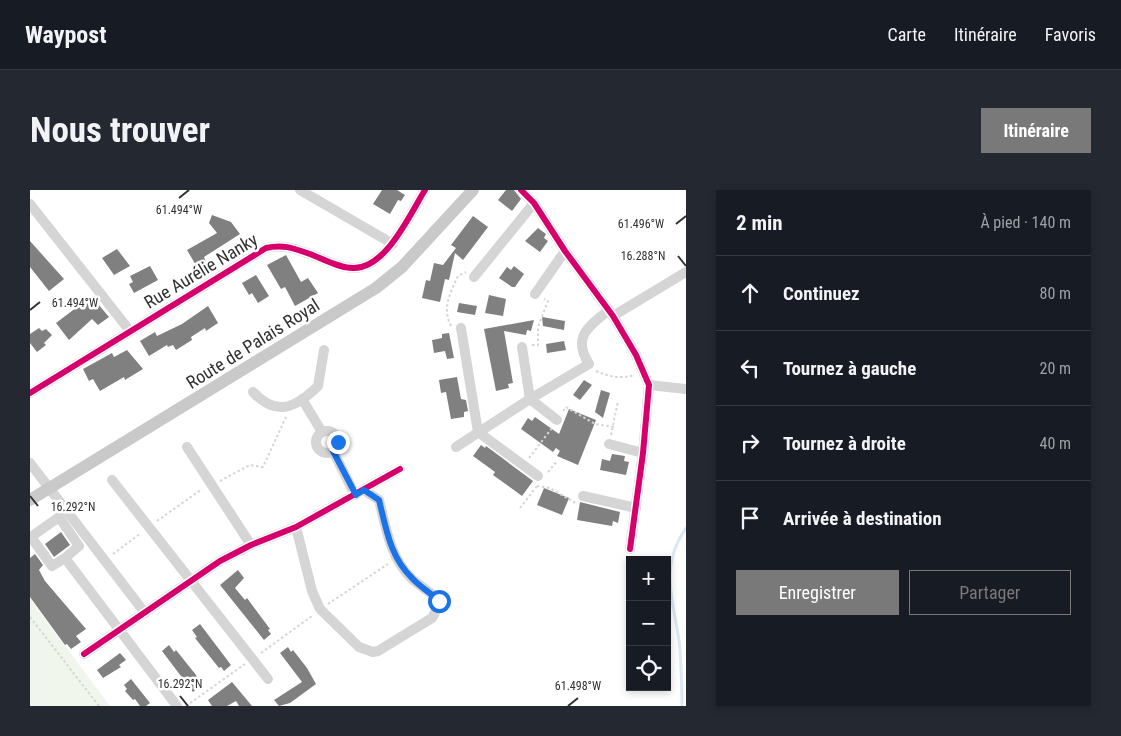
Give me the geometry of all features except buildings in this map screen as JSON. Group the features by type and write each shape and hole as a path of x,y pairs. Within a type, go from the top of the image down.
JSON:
{"main road":[{"name":"Route de Palais Royal","path":"30,500 376,288 402,267 473,190"}],"street":[{"path":"300,190 393,244"},
{"name":"Rue Aurélie Nanky","path":"30,393 266,248 284,245 345,268 369,265 393,244 425,190"},
{"path":"521,190 534,204 611,313 644,372 649,385 643,453 630,549"},
{"path":"30,204 130,330"},
{"path":"474,277 534,204"},
{"path":"535,294 566,251"},
{"path":"456,446 589,364 581,344 583,335 588,327 686,272"},
{"path":"461,328 478,432 523,465 538,481"},
{"path":"522,347 530,399 557,420"},
{"path":"253,392 264,403 276,408 283,408 302,399 318,386 324,350"},
{"path":"649,385 686,389"},
{"path":"302,399 322,432"},
{"path":"327,431 336,436 337,447 333,451 321,452 317,448 317,436 322,432 327,431"},
{"path":"609,444 643,453"},
{"path":"187,447 251,545"},
{"path":"296,527 312,591 320,609 359,647 373,652 432,618 440,608 439,601 411,578 396,558 391,547 379,500 360,492 333,451"},
{"path":"30,463 145,613"},
{"path":"84,654 220,561 251,545 296,527 400,469"},
{"path":"112,480 192,580 268,680"},
{"path":"583,496 636,508"},
{"path":"59,518 79,546 66,558 52,566 31,536 59,518"},
{"path":"66,558 118,630 177,706"}],"path":[{"path":"461,328 454,329 451,325 446,307 458,276 467,272 474,277"},
{"path":"522,347 538,345 538,327 548,302 535,294"},
{"path":"589,364 592,369 615,377 624,378 644,372"},
{"path":"609,444 614,428 618,402"},
{"path":"523,465 566,407 595,424 614,428"},
{"path":"538,481 575,504 581,502 583,496"},
{"path":"186,706 320,609 396,558"},
{"path":"30,617 99,706"}],"shaded area":[{"path":"30,599 110,706 30,706"}],"waterway":[{"path":"682,706 680,648 670,586 670,572 677,543 686,528"}],"cycle path":[{"path":"30,393 266,248 278,246 293,248 348,268 365,266 376,260 396,238 425,190"},
{"path":"521,190 534,203 565,251 613,316 636,355 649,385 643,453 630,549"},
{"path":"84,654 220,561 251,545 296,527 400,469"}],"route":[{"path":"338,442 337,447 333,451 356,495 364,490 375,495 379,500 391,547 401,566 411,578 439,601"}]}
